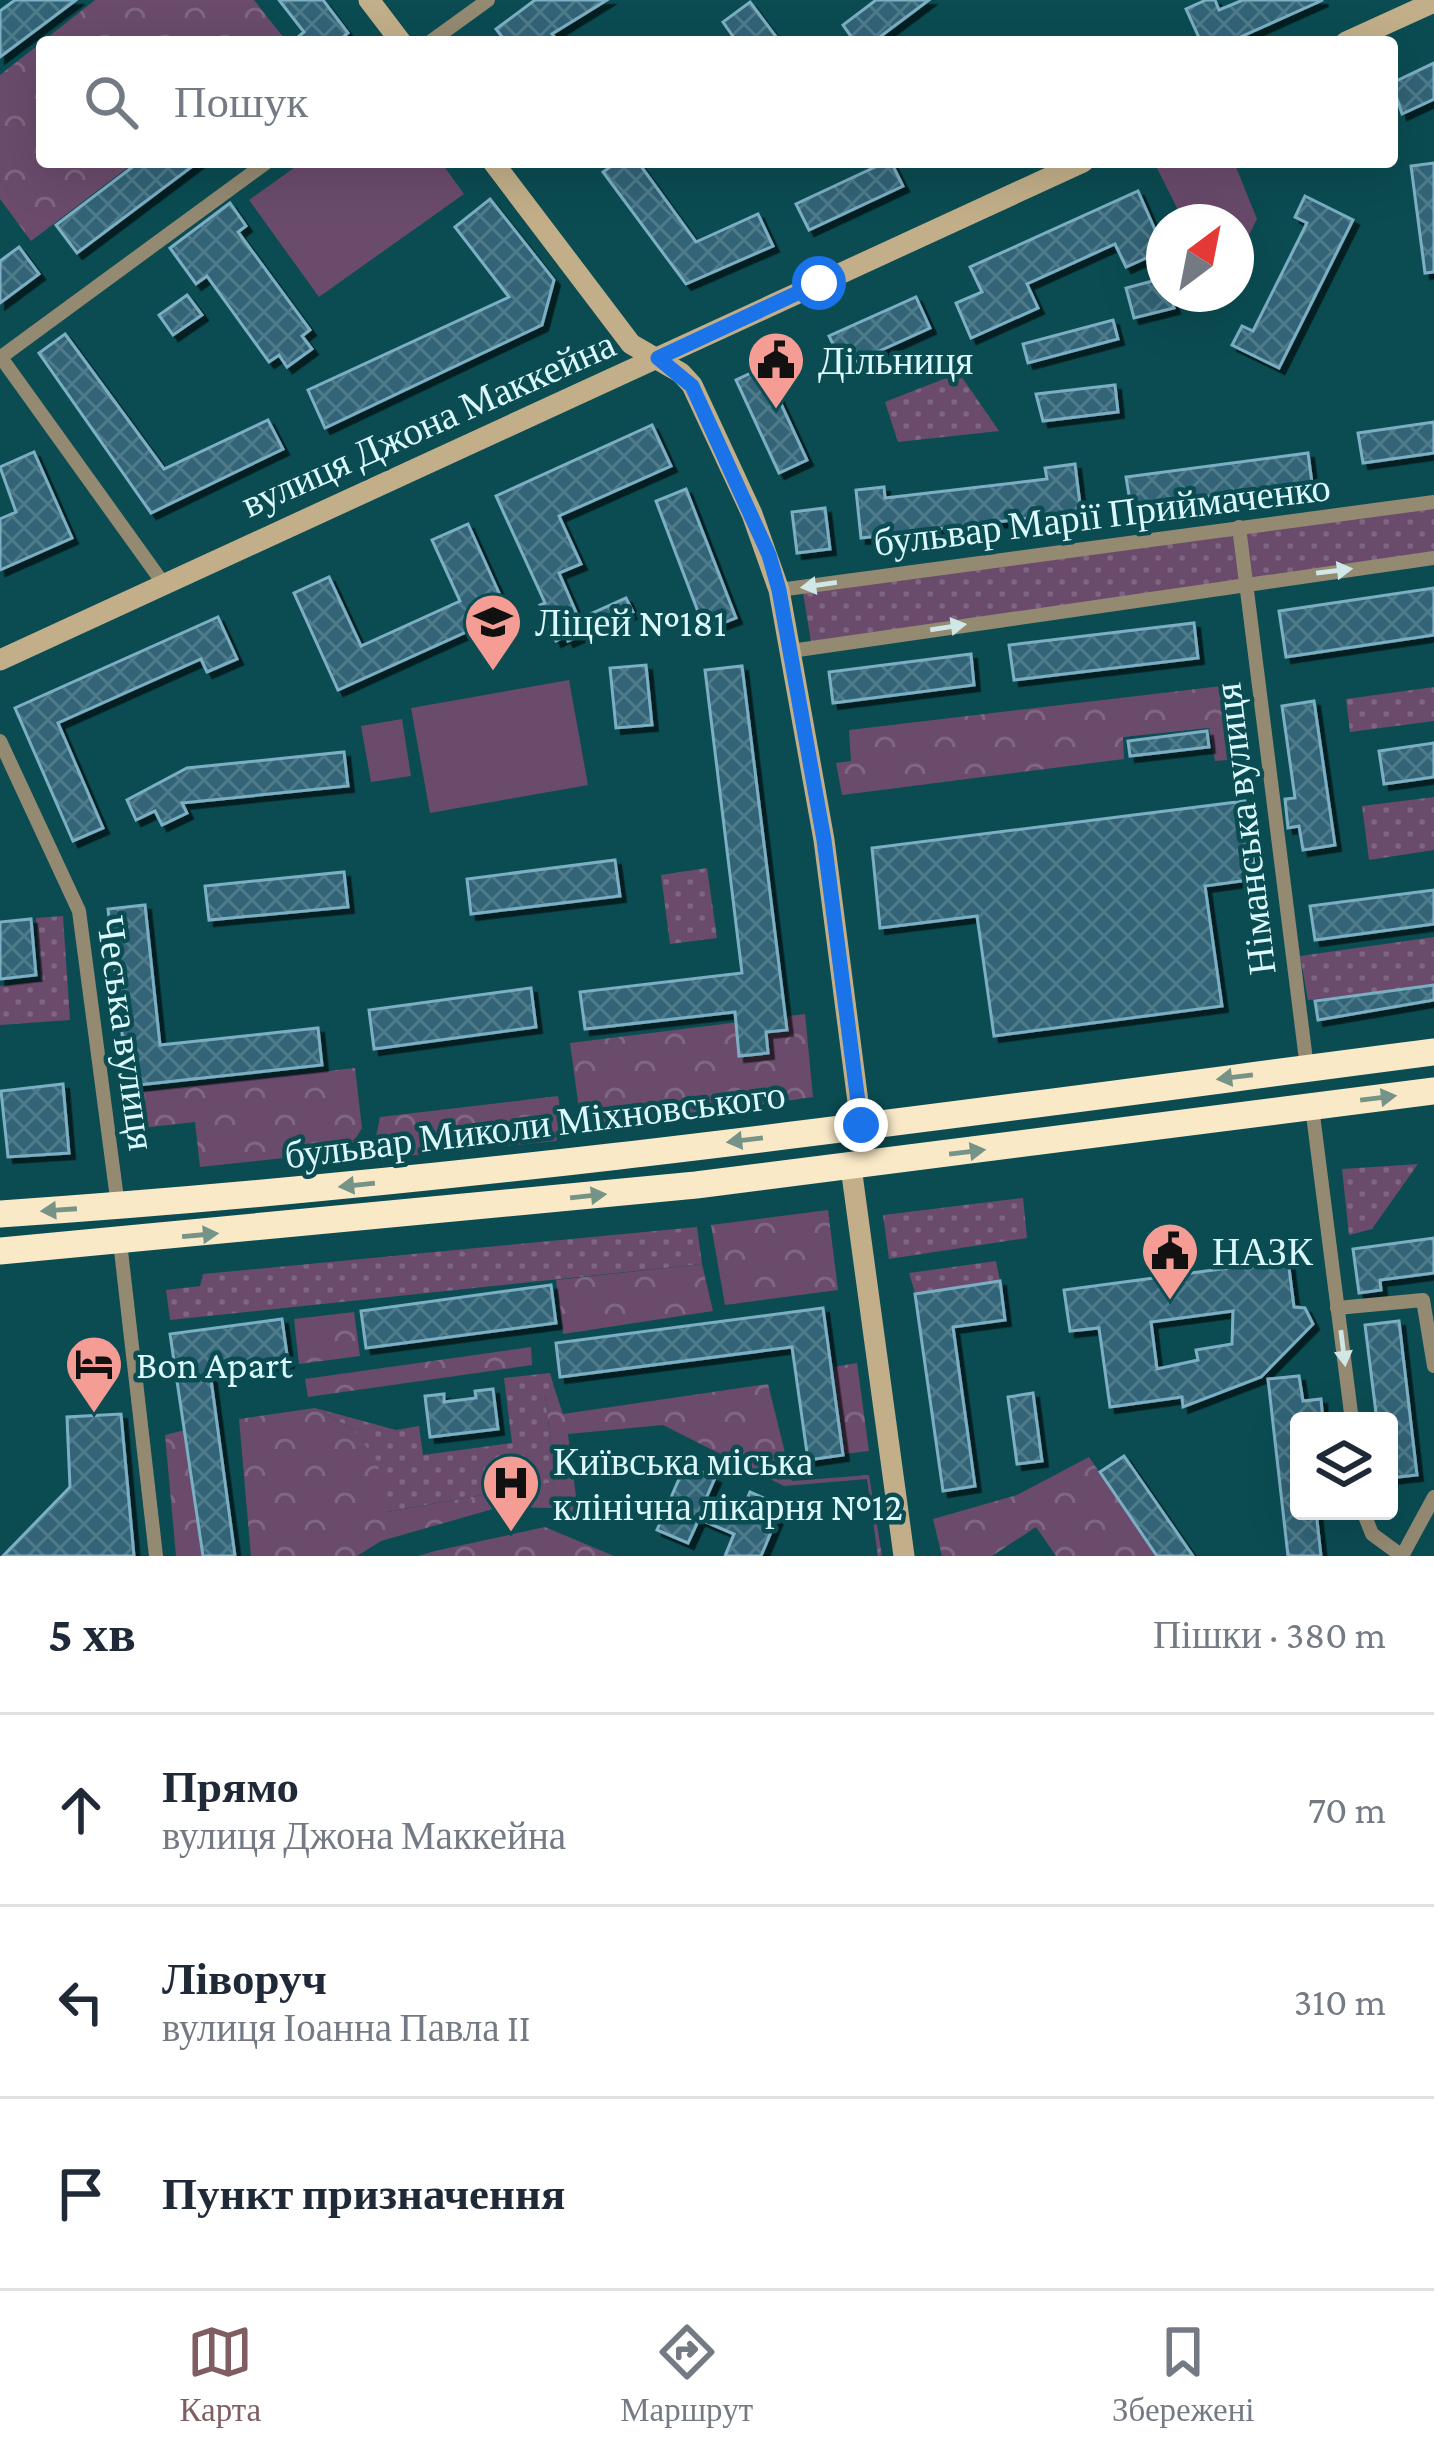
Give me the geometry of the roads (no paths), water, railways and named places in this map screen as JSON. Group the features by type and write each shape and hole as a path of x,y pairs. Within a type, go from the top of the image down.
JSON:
{"highway":[{"name":"бульвар Миколи Міхновського","path":"0,1214 557,1164 1434,1052"},
{"name":"бульвар Миколи Міхновського","path":"0,1251 851,1167 1434,1091"}],"street":[{"path":"369,0 396,36"},
{"path":"438,36 488,0"},
{"path":"1359,36 1434,2"},
{"path":"163,583 0,357 259,168"},
{"path":"498,168 631,344 658,358 692,386 760,534 779,590 824,840 861,1125"},
{"name":"вулиця Джона Маккейна","path":"0,660 1070,168"},
{"name":"бульвар Марії Приймаченко","path":"779,590 1434,502"},
{"name":"Німанська вулиця","path":"1239,527 1307,1069"},
{"path":"791,650 1434,558"},
{"name":"Чеська вулиця","path":"0,741 80,911 118,1206"},
{"path":"1312,1107 1351,1412"},
{"path":"851,1167 904,1556"},
{"path":"119,1242 156,1556"},
{"path":"1337,1308 1423,1300 1434,1366"},
{"path":"1368,1520 1378,1540 1402,1556 1434,1497"},
{"path":"1368,1556 1378,1540"}],"place":[{"name":"Дільниця","path":"776,411"},
{"name":"Ліцей №181","path":"493,673"},
{"name":"НАЗК","path":"1170,1302"},
{"name":"Bon Apart","path":"94,1415"},
{"name":"Київська міська клінічна лікарня №12","path":"511,1534"}]}
